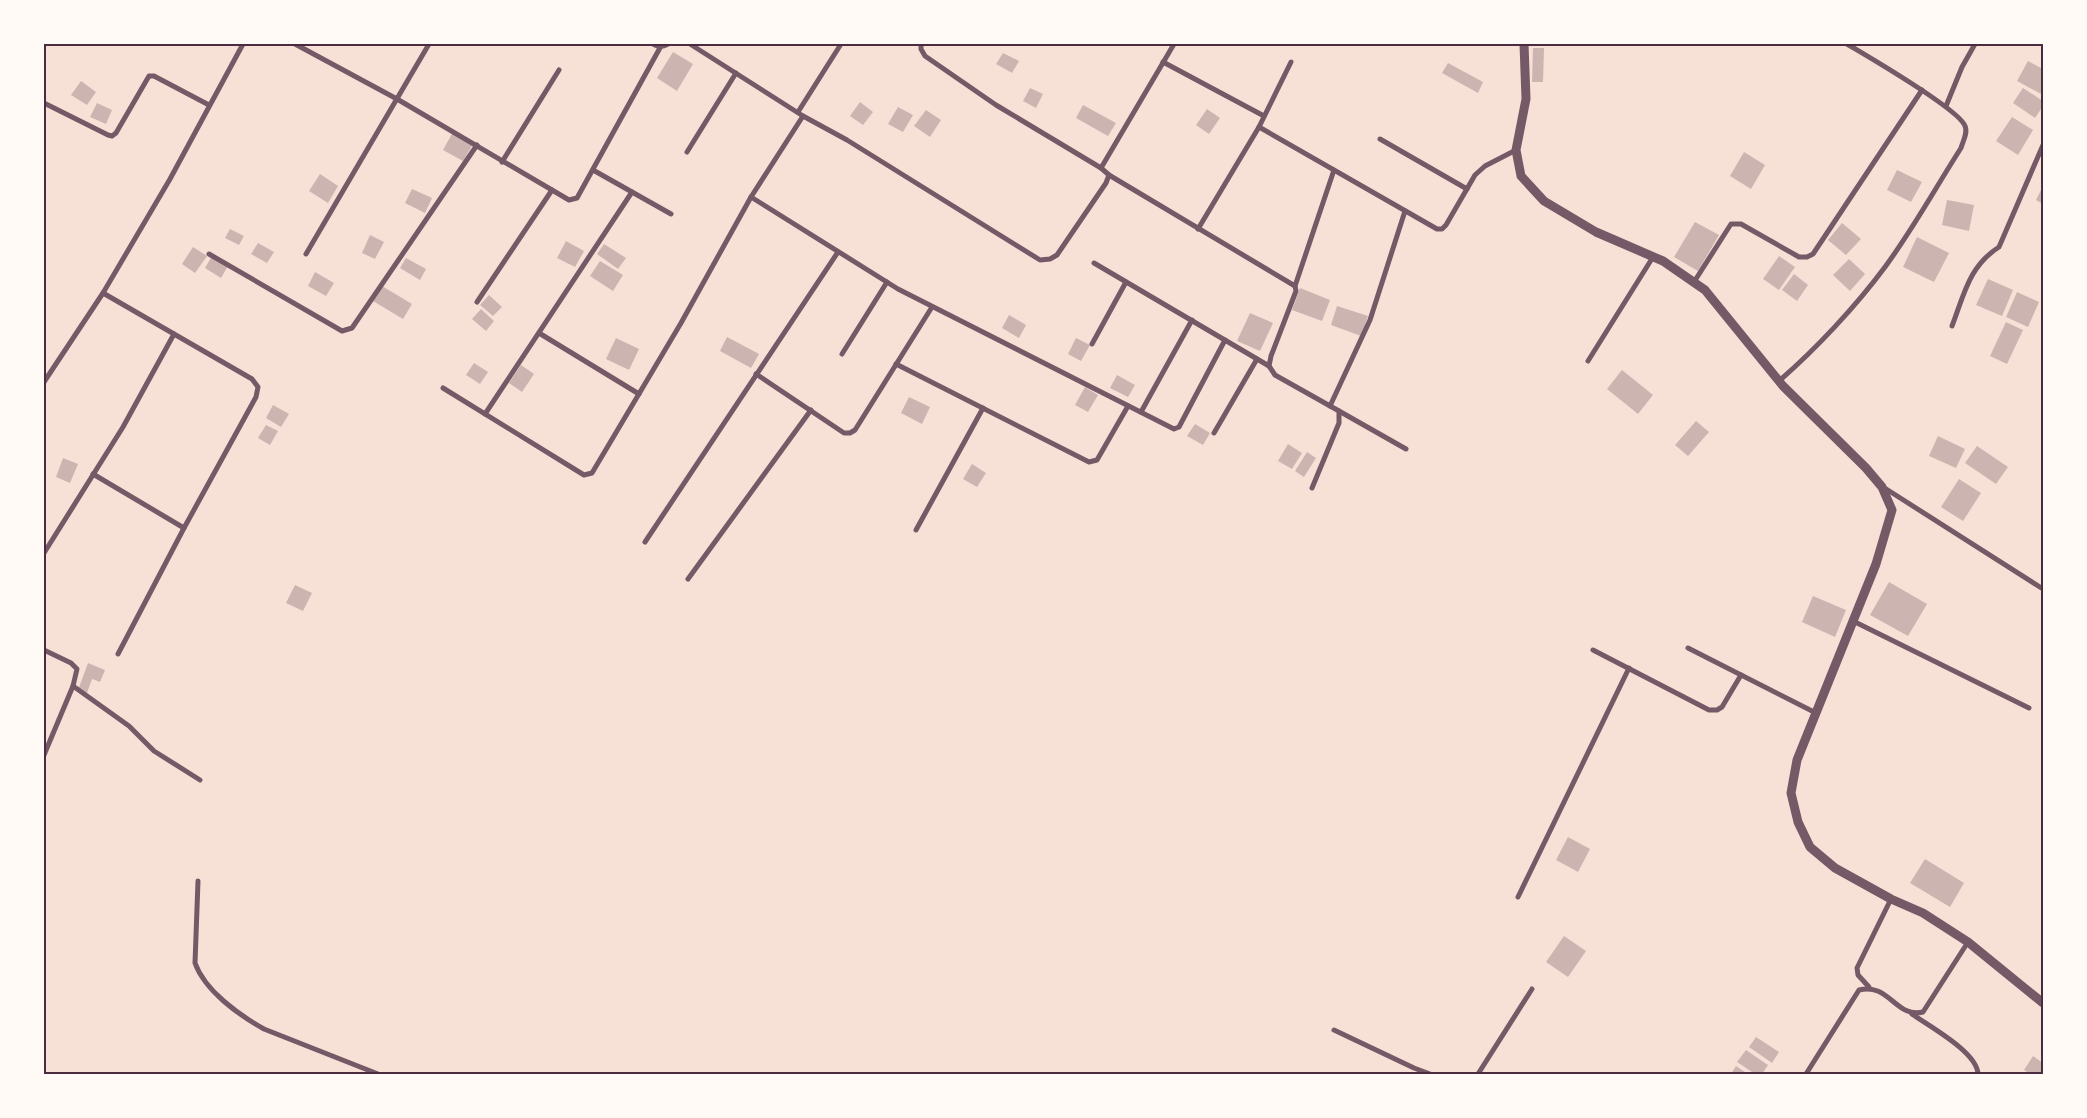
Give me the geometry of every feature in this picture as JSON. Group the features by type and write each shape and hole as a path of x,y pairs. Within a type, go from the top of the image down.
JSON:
{"street":[{"path":"44,382 103,293 243,44"},
{"path":"295,44 397,99 569,200 577,198 661,46"},
{"path":"306,254 429,44"},
{"path":"653,44 661,46 668,44"},
{"path":"690,44 800,114 847,140 1040,260 1050,259 1057,255 1106,183 1109,175"},
{"path":"443,388 584,475 592,473 639,394 750,197 841,44"},
{"path":"921,44 921,49 925,56 996,106 1100,168 1198,230 1295,286"},
{"path":"1100,168 1174,44"},
{"path":"1524,44 1526,99 1516,150 1521,176 1544,201 1596,232 1663,261 1705,290 1779,381 1866,468 1882,487 1892,510 1876,564 1797,760 1791,792 1798,822 1810,847 1835,868 1891,899 1924,914 1968,942 2043,1003"},
{"path":"1779,381 1856,302 1885,266 1960,148 1965,137 1966,127 1963,121 1946,106 1847,44"},
{"path":"1946,106 1962,67 1975,44"},
{"path":"1163,62 1264,116"},
{"path":"1198,230 1258,127 1291,62"},
{"path":"502,162 559,70"},
{"path":"686,152 736,73"},
{"path":"44,103 108,136 116,133 149,76 154,76 210,105"},
{"path":"1694,282 1731,224 1741,224 1799,257 1807,257 1812,254 1922,90"},
{"path":"1258,127 1437,229 1446,225 1466,189 1485,166 1516,150"},
{"path":"1380,139 1466,189"},
{"path":"209,254 342,331 347,331 352,328 477,145"},
{"path":"1952,326 1970,278 1978,264 1986,255 1999,247 2043,145"},
{"path":"593,170 671,214"},
{"path":"1270,366 1271,356 1296,291 1295,286 1334,170"},
{"path":"477,302 552,190"},
{"path":"485,414 632,192"},
{"path":"750,197 887,282 932,307 1174,429 1179,427 1225,340"},
{"path":"1330,406 1370,320 1405,210"},
{"path":"645,542 838,252"},
{"path":"1588,361 1653,256"},
{"path":"1094,263 1270,366 1276,375 1406,449"},
{"path":"842,354 887,282"},
{"path":"1092,344 1126,282"},
{"path":"103,293 252,379 258,387 256,397 118,654"},
{"path":"756,374 844,433 850,433 855,430 932,307"},
{"path":"1141,412 1192,320"},
{"path":"539,333 639,394"},
{"path":"44,552 123,427 174,334"},
{"path":"1214,433 1257,359"},
{"path":"896,364 1090,462 1097,460 1128,406"},
{"path":"916,530 983,408"},
{"path":"688,578 811,410"},
{"path":"1312,488 1339,423 1338,411"},
{"path":"93,474 184,528"},
{"path":"1882,487 2043,590"},
{"path":"1853,621 2030,708"},
{"path":"1688,648 1816,713"},
{"path":"44,650 75,666 77,673 44,755"},
{"path":"1593,650 1709,710 1717,710 1722,707 1741,675"},
{"path":"1518,898 1628,668"},
{"path":"72,686 129,726 154,751 200,780"},
{"path":"198,881 195,963 199,974 213,990 253,1023 264,1029 378,1074"},
{"path":"1868,987 1858,975 1857,968 1891,899"},
{"path":"1910,1013 1923,1012 1968,942"},
{"path":"1806,1074 1855,994 1859,990 1868,987 1880,990 1967,1053 1974,1062 1978,1074"},
{"path":"1478,1074 1532,989"},
{"path":"1334,1030 1430,1074"}],"building":[{"path":"1533,48 1544,48 1543,82 1532,82"},
{"path":"673,52 693,64 677,91 657,78"},
{"path":"1003,53 1019,61 1012,73 996,64"},
{"path":"2028,61 2043,69 2043,95 2017,81"},
{"path":"1448,63 1483,82 1478,93 1442,73"},
{"path":"81,81 96,92 87,105 71,95"},
{"path":"1030,88 1043,94 1036,108 1023,101"},
{"path":"2023,88 2043,101 2043,106 2035,118 2013,103"},
{"path":"860,102 873,112 863,125 850,116"},
{"path":"97,103 112,110 106,124 90,117"},
{"path":"1083,105 1116,123 1108,136 1076,118"},
{"path":"898,107 913,115 903,132 888,124"},
{"path":"1207,109 1220,118 1209,134 1196,125"},
{"path":"926,110 941,120 930,137 914,126"},
{"path":"2012,117 2033,130 2018,155 1996,141"},
{"path":"453,132 473,144 463,161 443,150"},
{"path":"1744,152 1765,165 1751,189 1730,176"},
{"path":"1897,170 1922,182 1911,202 1887,190"},
{"path":"320,174 338,186 328,203 309,191"},
{"path":"2043,186 2043,204 2036,200"},
{"path":"412,189 432,198 425,213 405,203"},
{"path":"1947,200 1974,205 1969,231 1942,225"},
{"path":"1695,222 1719,235 1698,271 1674,257"},
{"path":"1842,223 1861,239 1846,255 1828,240"},
{"path":"230,229 244,236 239,245 225,238"},
{"path":"370,235 384,242 375,259 362,253"},
{"path":"1917,237 1949,253 1934,282 1903,267"},
{"path":"566,241 584,251 575,267 557,258"},
{"path":"258,243 274,252 267,263 251,254"},
{"path":"604,244 626,258 618,269 597,254"},
{"path":"193,247 207,256 195,273 182,264"},
{"path":"212,256 228,266 221,278 205,268"},
{"path":"1779,256 1795,267 1779,290 1763,279"},
{"path":"406,258 426,269 420,280 400,268"},
{"path":"1849,259 1865,274 1850,291 1833,275"},
{"path":"600,261 623,275 613,291 590,276"},
{"path":"315,272 334,283 326,296 308,286"},
{"path":"1794,274 1808,285 1797,301 1782,290"},
{"path":"1988,279 2013,290 2002,316 1976,305"},
{"path":"382,286 412,304 403,319 373,301"},
{"path":"1300,288 1330,300 1322,321 1292,310"},
{"path":"2017,292 2039,302 2028,327 2006,317"},
{"path":"489,295 502,307 493,316 480,305"},
{"path":"1337,306 1368,316 1361,336 1331,325"},
{"path":"481,309 494,321 486,331 472,319"},
{"path":"1250,313 1273,323 1260,351 1237,341"},
{"path":"1009,315 1026,325 1019,338 1002,328"},
{"path":"2006,322 2023,330 2007,364 1990,356"},
{"path":"727,337 759,354 751,368 720,351"},
{"path":"616,338 639,349 629,370 606,359"},
{"path":"1076,338 1090,345 1081,361 1068,354"},
{"path":"474,363 488,372 480,384 466,375"},
{"path":"521,365 534,374 522,392 509,383"},
{"path":"1622,370 1653,395 1638,414 1607,389"},
{"path":"1117,375 1135,385 1128,397 1110,388"},
{"path":"1085,387 1098,395 1088,412 1075,405"},
{"path":"909,397 930,407 922,424 901,413"},
{"path":"273,405 289,414 281,427 266,418"},
{"path":"1696,421 1709,432 1688,456 1675,445"},
{"path":"1195,424 1210,433 1203,445 1187,436"},
{"path":"266,425 278,431 270,445 258,438"},
{"path":"1938,436 1965,449 1956,468 1929,456"},
{"path":"1288,444 1302,453 1292,469 1278,461"},
{"path":"1977,446 2008,467 1996,484 1965,463"},
{"path":"1307,452 1316,458 1304,477 1295,471"},
{"path":"63,458 78,464 70,483 56,477"},
{"path":"972,464 986,473 977,487 963,479"},
{"path":"1959,479 1981,493 1963,521 1941,507"},
{"path":"1889,582 1927,604 1908,636 1870,615"},
{"path":"295,585 312,593 303,611 286,603"},
{"path":"1813,596 1846,610 1835,637 1802,622"},
{"path":"88,663 105,670 100,682 92,679 87,693 78,690"},
{"path":"1568,837 1590,849 1578,872 1556,860"},
{"path":"1925,859 1964,883 1950,907 1910,883"},
{"path":"1564,936 1586,951 1568,977 1546,962"},
{"path":"1756,1037 1779,1052 1772,1063 1749,1047"},
{"path":"1746,1050 1768,1065 1762,1074 1755,1074 1737,1062"},
{"path":"2033,1056 2043,1063 2043,1074 2030,1074 2024,1070"},
{"path":"1736,1066 1748,1074 1731,1074"}]}
